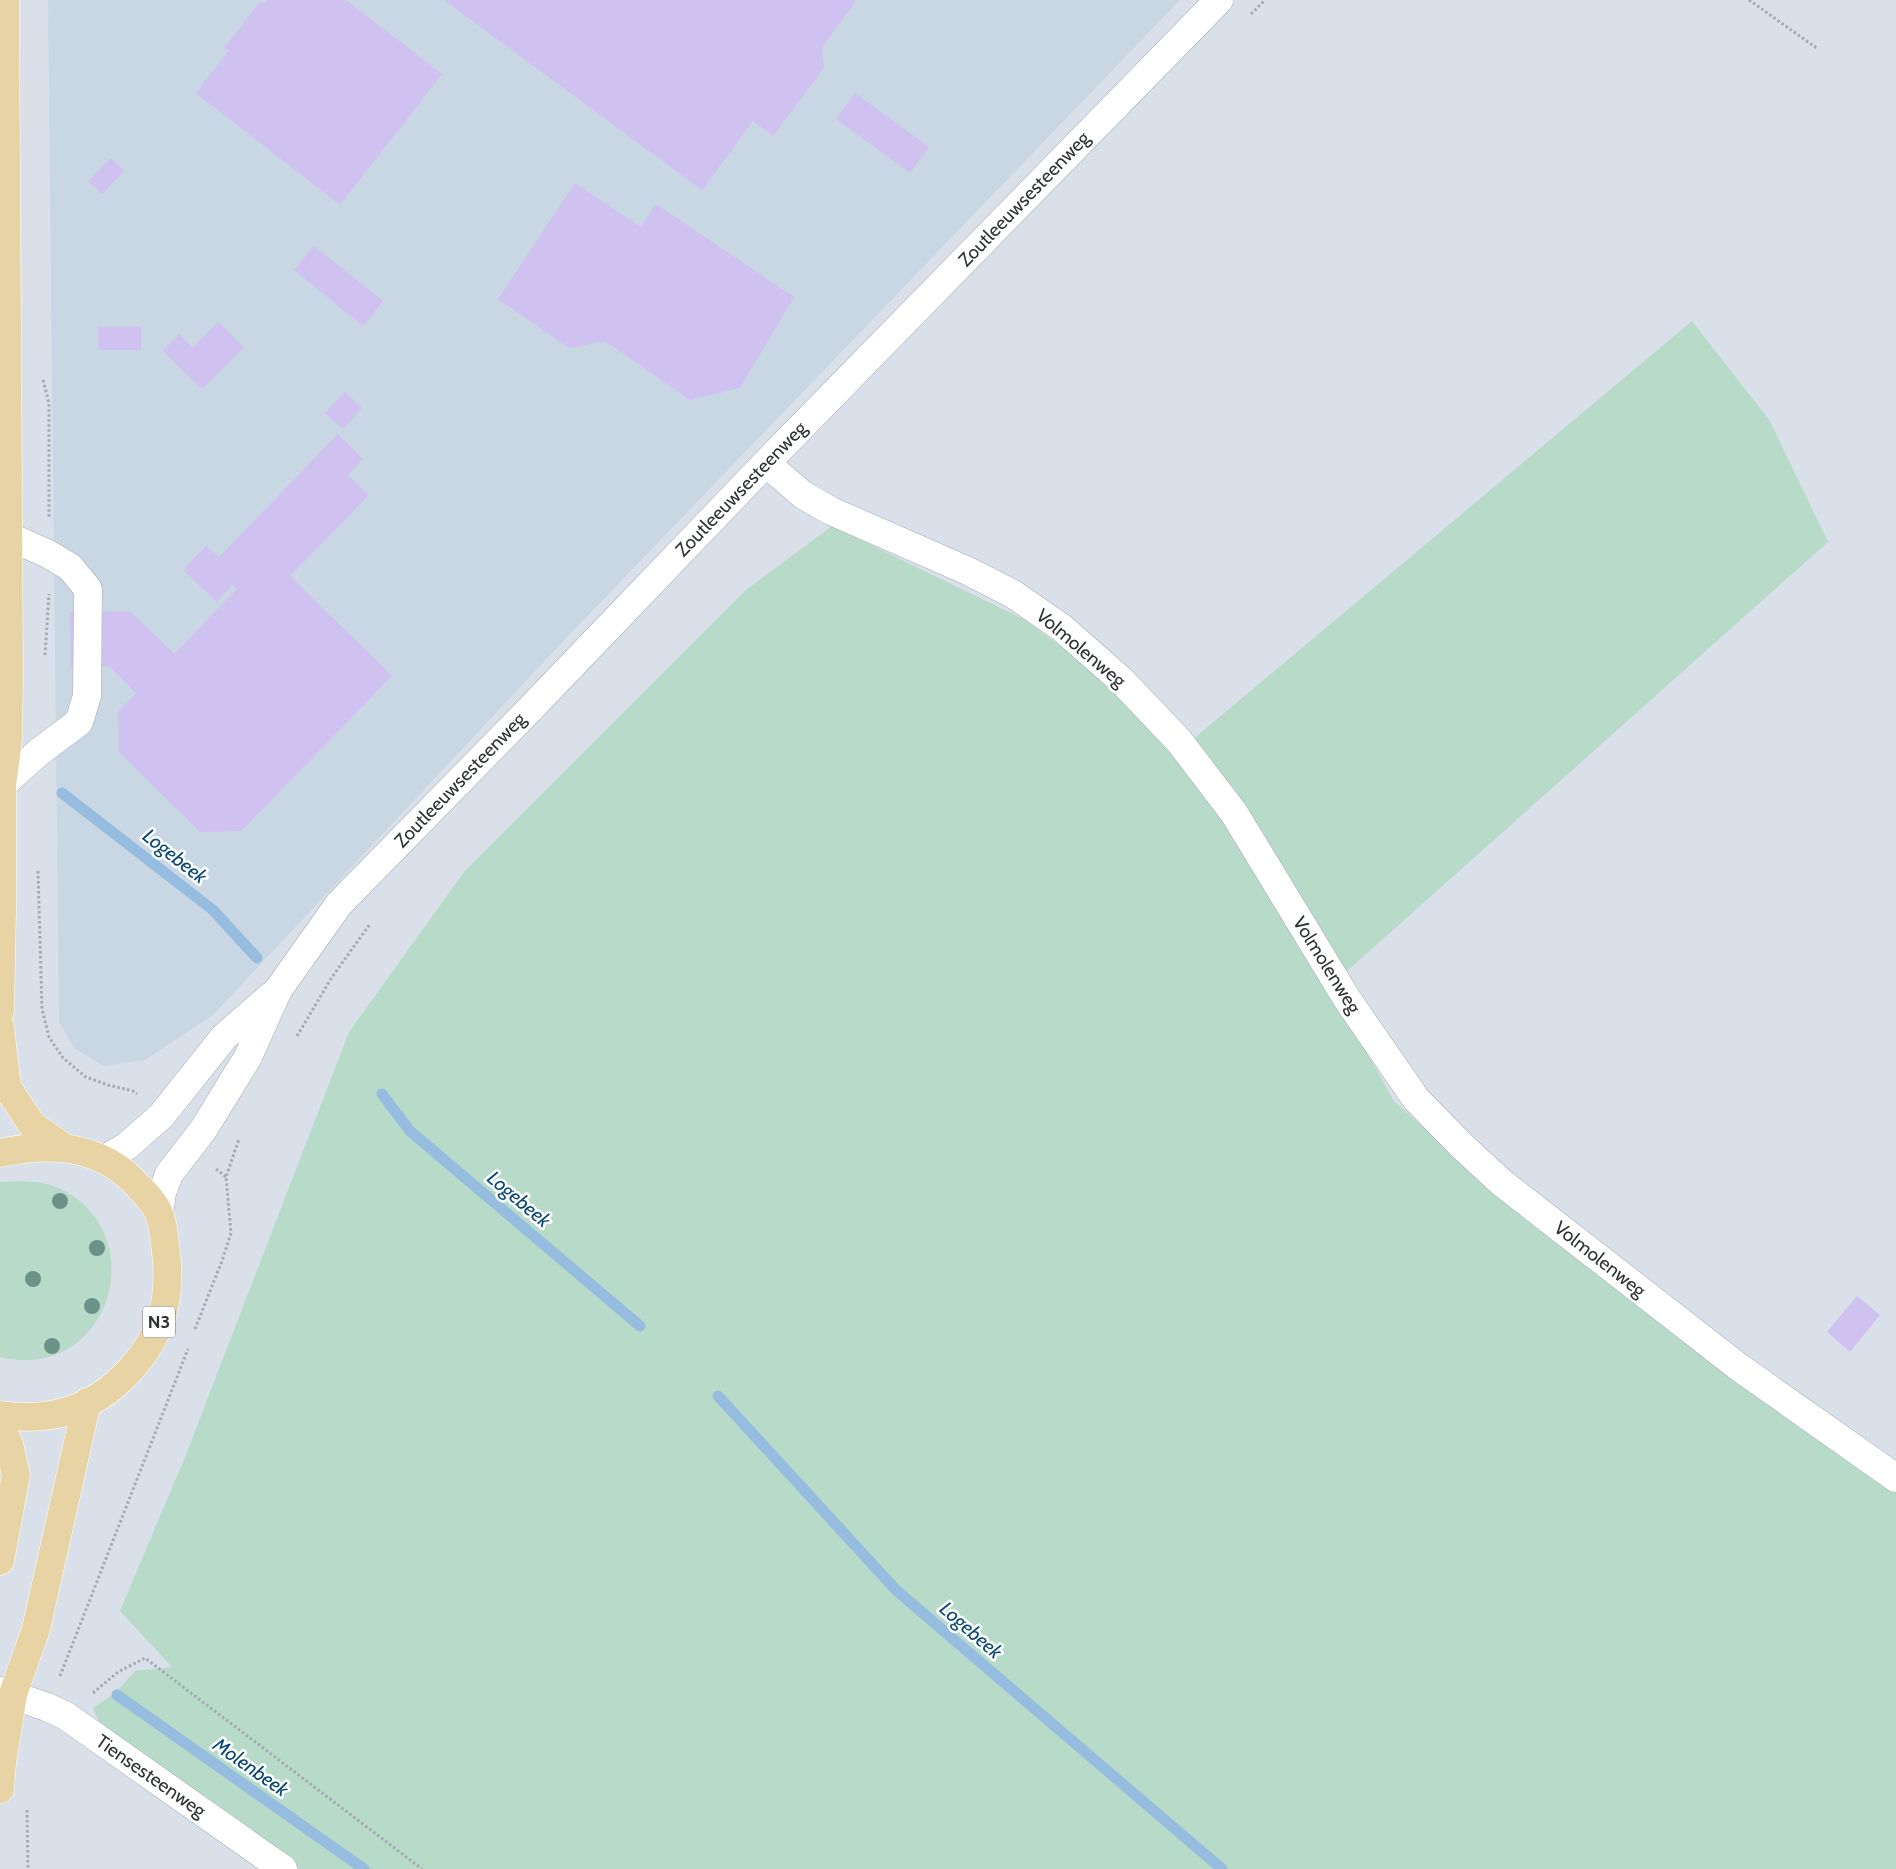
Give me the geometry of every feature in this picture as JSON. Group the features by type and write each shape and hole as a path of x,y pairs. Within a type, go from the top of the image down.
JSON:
{"main road":[{"path":"0,1011 2,785 8,739 9,674 3,136 4,0"},
{"name":"N3","path":"0,1027 7,1087 32,1125 63,1147 105,1159 128,1174 159,1213 168,1260 164,1309 145,1353 125,1375 107,1391 67,1411 22,1418 0,1416"},
{"name":"N3","path":"0,1153 14,1150 63,1147"},
{"path":"0,1788 6,1693 36,1629 87,1402"},
{"path":"0,1424 8,1444 16,1475 0,1561"}],"street":[{"name":"Zoutleeuwsesteenweg","path":"159,1213 162,1193 169,1174 203,1130 248,1057 278,990 339,904 533,706 766,463 1220,0"},
{"name":"Volmolenweg","path":"766,463 803,495 831,511 968,571 1013,594 1062,628 1121,680 1179,740 1234,813 1347,999 1416,1099 1501,1182 1740,1368 1896,1478"},
{"path":"2,785 39,752 79,722 87,696 88,589 70,567 48,554 8,536"},
{"name":"Zoutleeuwsesteenweg","path":"105,1159 127,1146 162,1115 224,1037 278,990"},
{"name":"Tiensesteenweg","path":"6,1693 57,1711 283,1869"}],"path":[{"path":"1749,0 1818,49"},
{"path":"38,870 42,1009 49,1037 63,1058 86,1077 108,1085 133,1090"},
{"path":"294,1041 332,977 370,924"},
{"path":"226,1177 242,1133"},
{"path":"57,1711 115,1535"},
{"path":"57,1711 118,1672 145,1658 422,1869"}],"shaded area":[{"path":"48,0 1180,0 569,635 213,1015 145,1060 104,1066 74,1048 59,1022"}],"green space":[{"path":"1692,321 1770,421 1828,542 1346,972 1192,740"},
{"path":"832,526 1023,619 1093,670 1195,771 1329,985 1394,1101 1468,1168 1896,1484 1896,1869 300,1869 277,1855 99,1722 93,1708 116,1692 135,1671 172,1667 120,1611 185,1457 349,1032 464,872 746,590"},
{"path":"22,1181 52,1185 87,1207 105,1235 111,1266 107,1298 93,1326 70,1348 38,1359 0,1357 0,1182"}],"building":[{"path":"268,0 346,0 442,74 340,205 196,93 229,50 224,48 260,2 265,4"},
{"path":"444,0 856,0 822,48 824,68 773,136 753,121 702,190"},
{"path":"855,93 929,147 910,173 836,119"},
{"path":"111,158 124,171 102,194 88,181"},
{"path":"575,183 641,227 656,204 794,297 740,388 690,400 605,341 569,348 498,299"},
{"path":"314,246 383,301 363,326 294,270"},
{"path":"218,322 244,347 202,389 163,351 179,334 193,348"},
{"path":"98,327 141,327 141,350 99,350"},
{"path":"345,392 362,408 343,429 325,413"},
{"path":"338,434 363,459 348,475 369,495 290,576 392,676 241,831 200,832 119,752 118,712 136,693 109,666 71,667 70,612 130,611 174,654 237,589 232,585 217,602 183,570 206,546 219,557"},
{"path":"1857,1296 1880,1315 1850,1352 1827,1332"}],"waterway":[{"name":"Logebeek","path":"62,793 213,910 257,958"},
{"name":"Logebeek","path":"382,1094 410,1131 640,1326"},
{"name":"Logebeek","path":"718,1396 896,1590 1222,1869"},
{"name":"Molenbeek","path":"117,1695 364,1869"}]}
